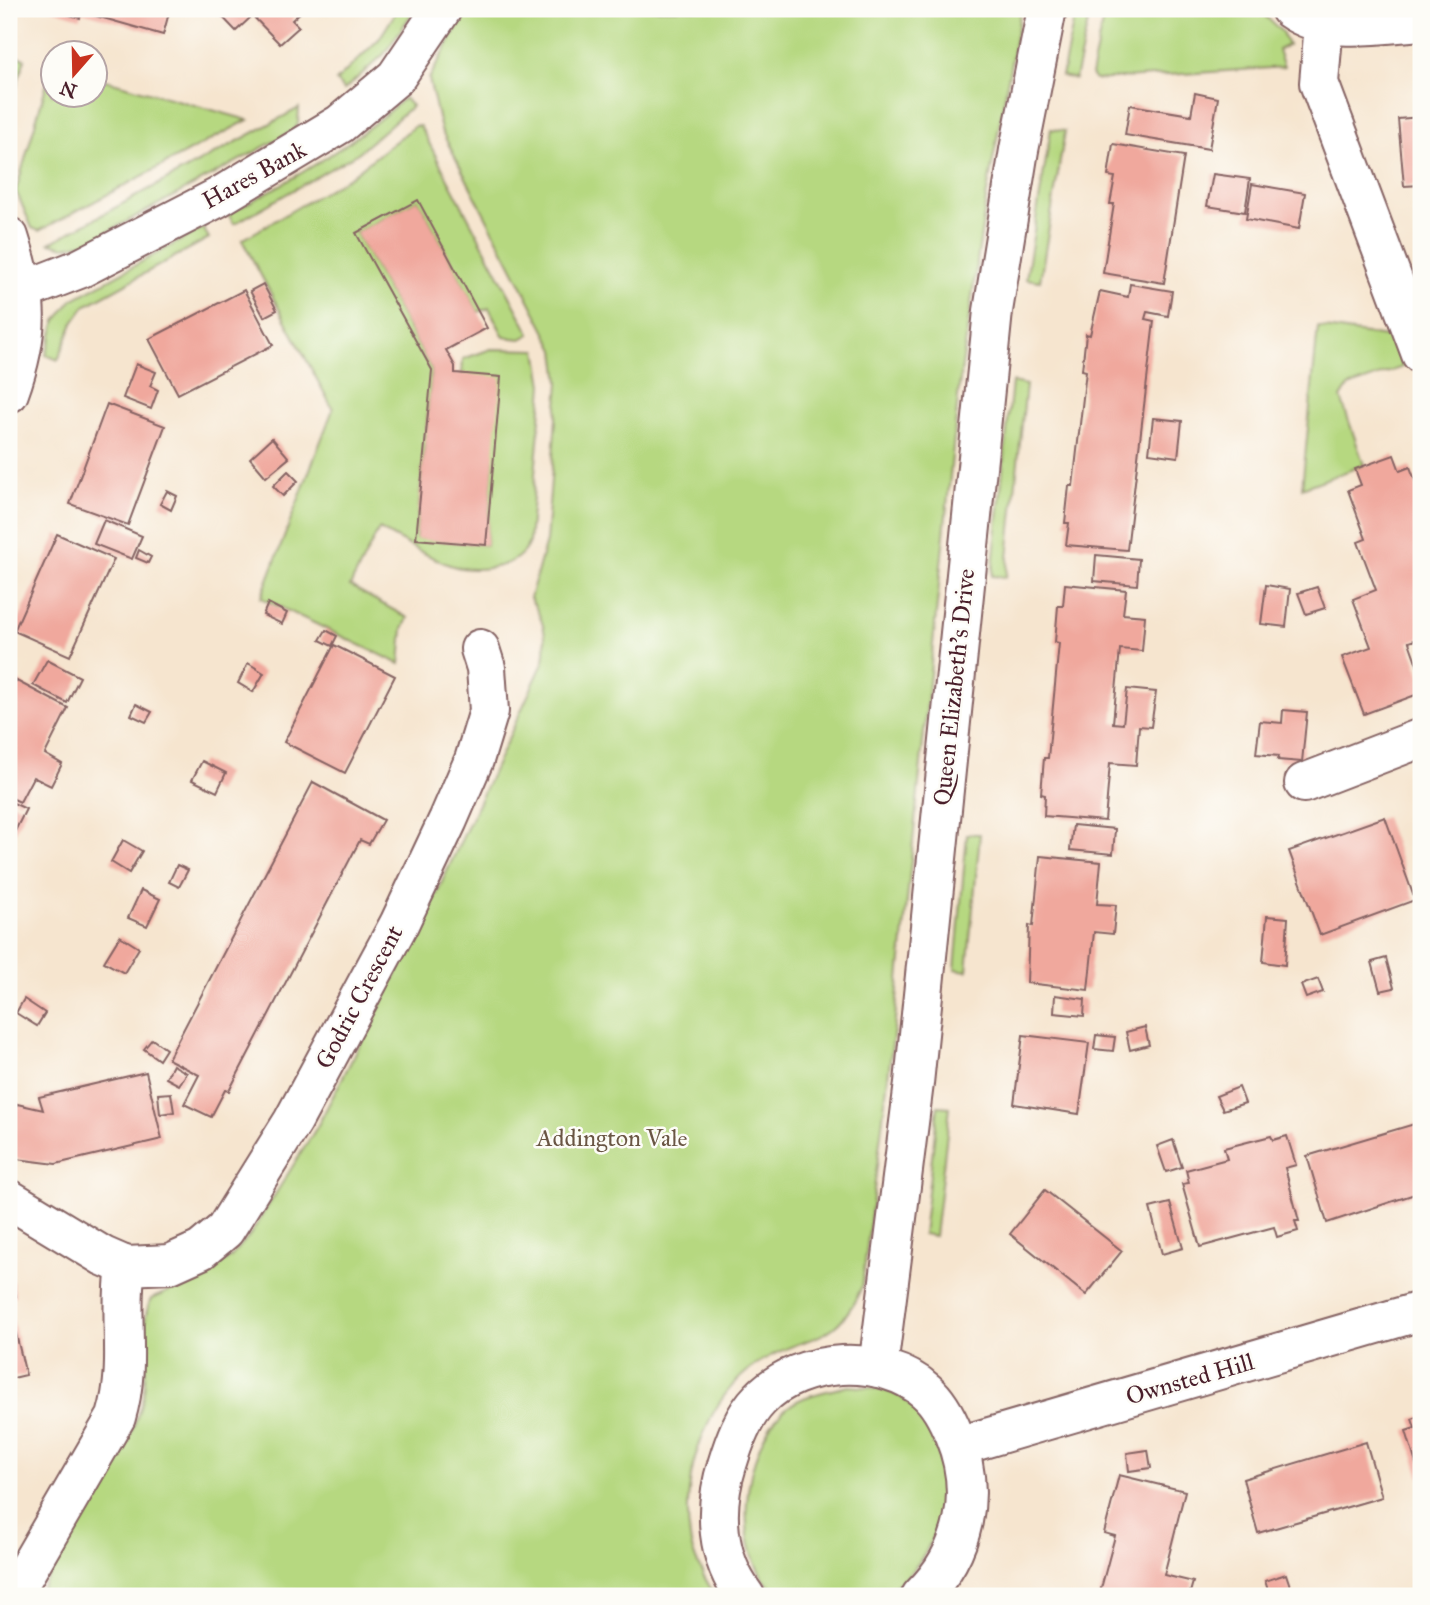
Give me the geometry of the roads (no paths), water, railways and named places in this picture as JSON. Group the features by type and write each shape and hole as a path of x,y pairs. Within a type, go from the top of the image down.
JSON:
{"street":[{"name":"Hares Bank","path":"25,290 79,269 217,198 340,124 396,77 423,42 442,9"},
{"name":"Queen Elizabeth's Drive","path":"878,1368 915,1083 993,311 1019,150 1047,9"},
{"path":"1290,9 1324,23 1345,25 1421,21"},
{"path":"1324,23 1320,83 1421,354"},
{"path":"9,237 25,290 24,337 9,393"},
{"name":"Godric Crescent","path":"9,1199 103,1256 126,1266 170,1264 214,1241 237,1214 293,1121 399,924 474,760 489,710 486,668 480,649"},
{"path":"1304,783 1421,738"},
{"path":"12,1596 116,1417 123,1391 126,1353 123,1308 126,1266"},
{"name":"Ownsted Hill","path":"959,1446 1421,1311"},
{"path":"745,1596 726,1560 719,1532 718,1505 732,1446 748,1415 761,1398 780,1382 799,1374 852,1365 902,1374 928,1392 948,1419 959,1446 965,1477 967,1511 959,1542 928,1594"}],"park label":[{"name":"Addington Vale","path":"612,1138"}]}
